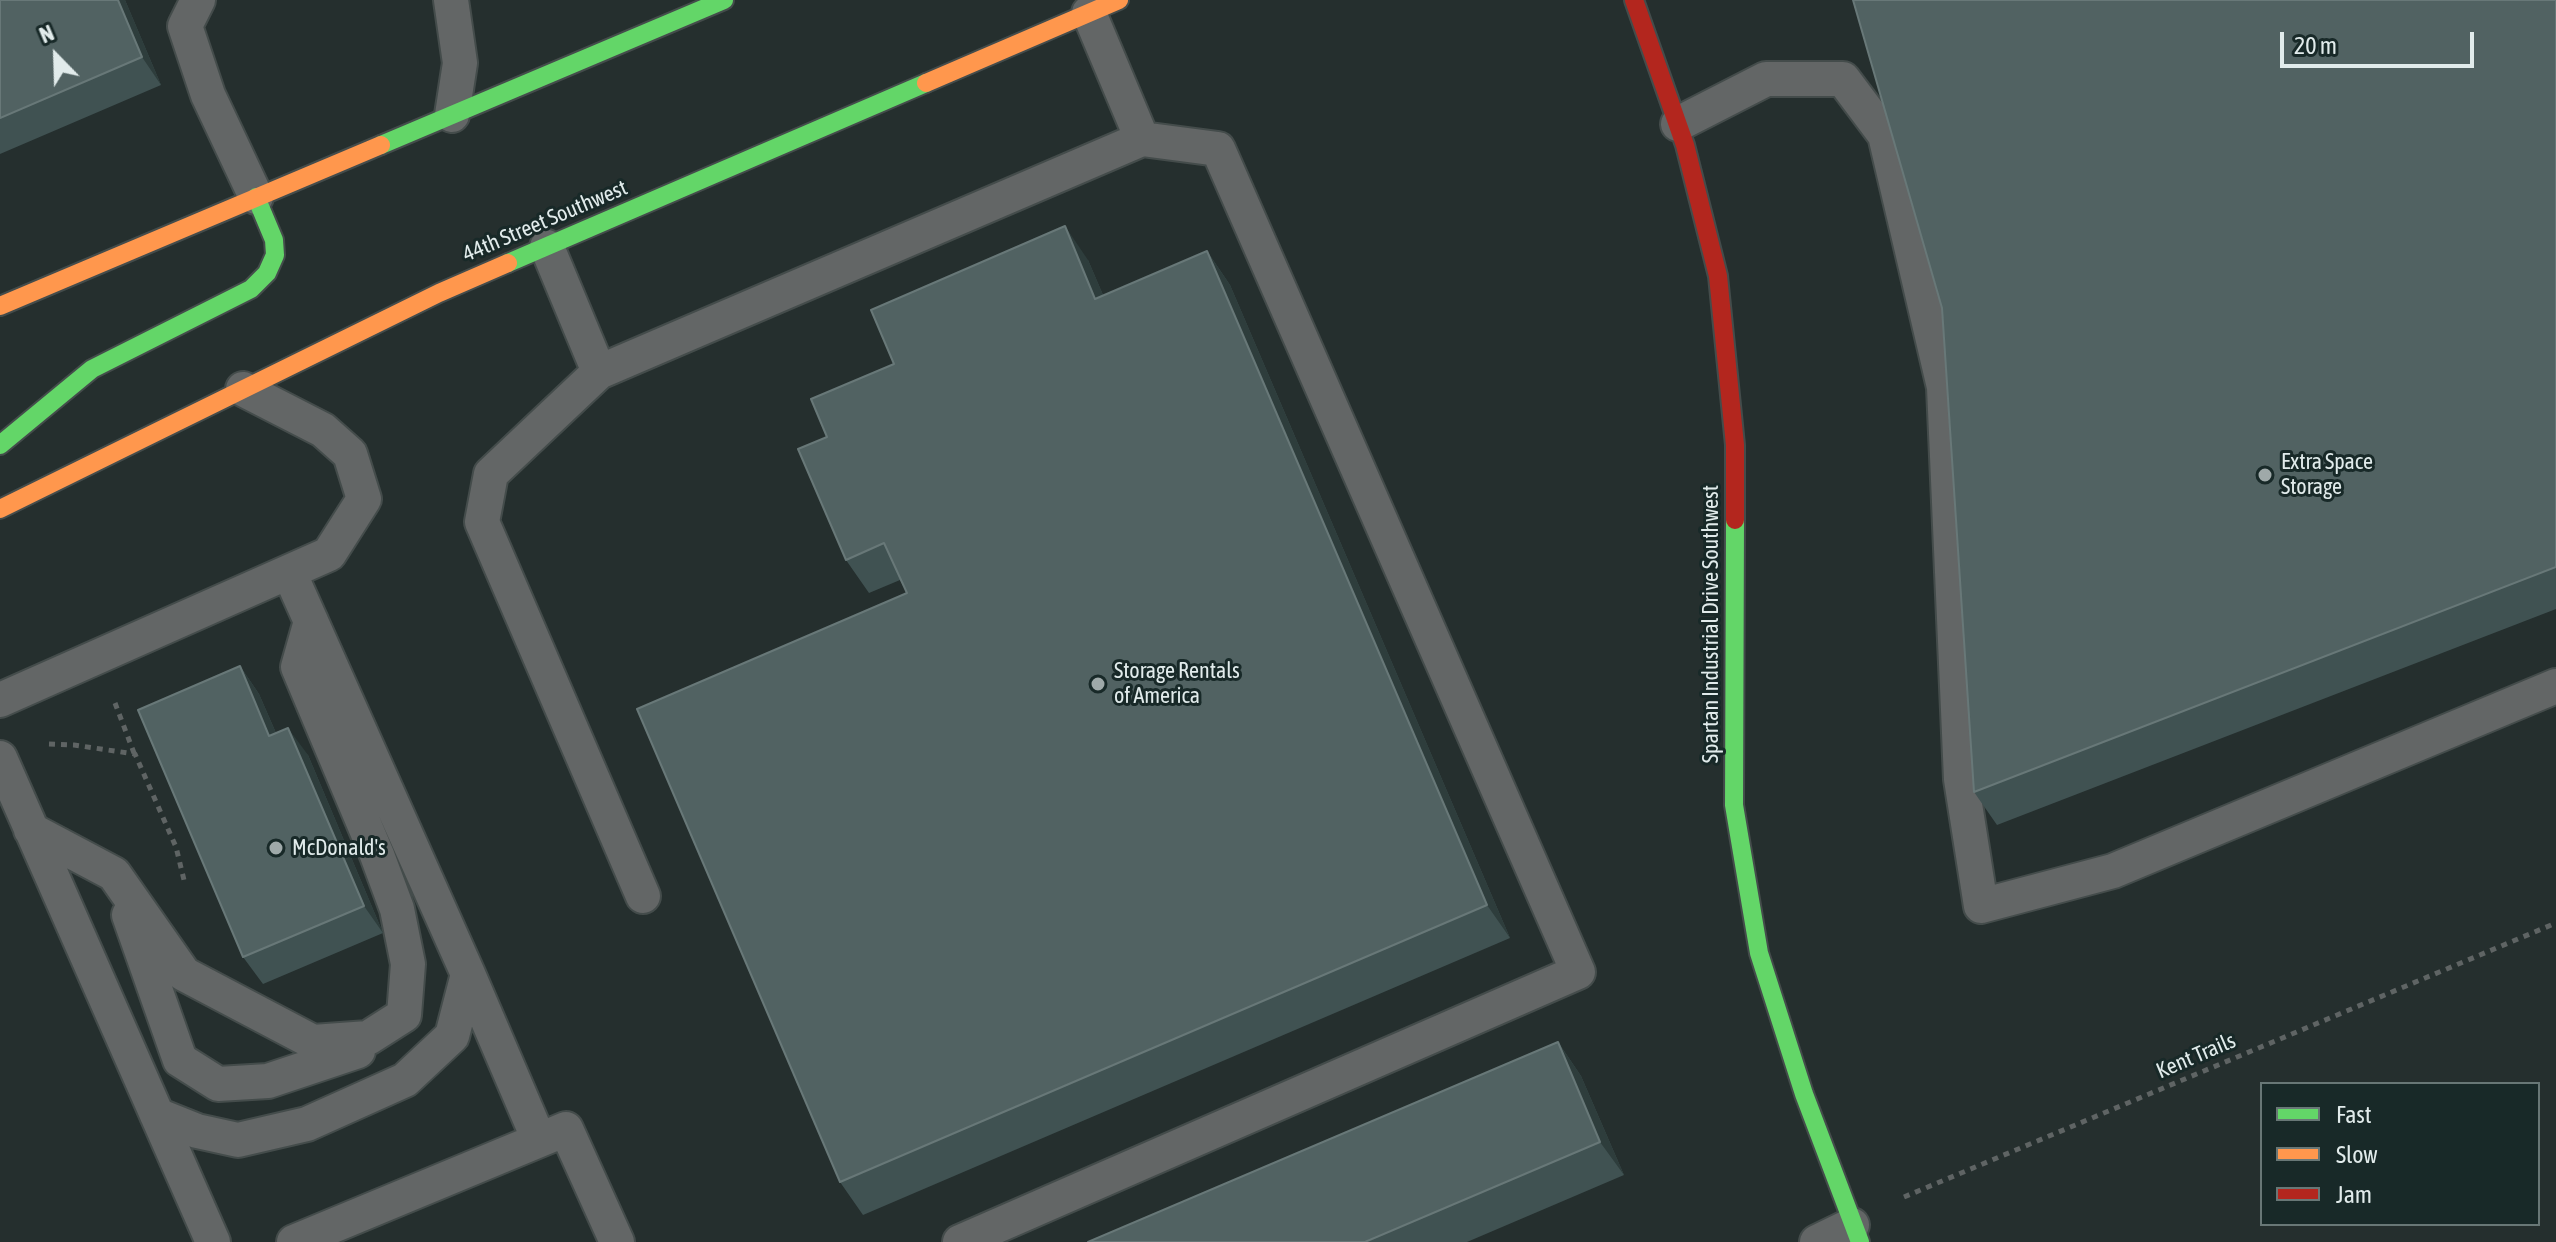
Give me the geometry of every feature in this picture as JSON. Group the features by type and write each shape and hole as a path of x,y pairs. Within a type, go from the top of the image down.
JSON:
{"main road":[{"path":"0,306 724,0"},
{"name":"Spartan Industrial Drive Southwest","path":"1634,0 1678,124 1718,276 1735,445 1734,805 1759,953 1804,1094 1856,1234"},
{"name":"44th Street Southwest","path":"0,509 439,293 1104,6"},
{"path":"0,445 92,369 251,289 267,273 275,255 274,240 256,197"}],"lane":[{"path":"198,0 185,26 208,95 256,197"},
{"path":"451,0 460,63 452,115"},
{"path":"1104,6 1142,139"},
{"path":"1678,124 1766,79 1843,79 1885,135 1944,387 1961,779 1981,906 2113,871 2556,686"},
{"path":"643,896 482,522 491,474 599,372 1142,139 1218,149 1578,972 960,1242"},
{"path":"547,247 599,372"},
{"path":"0,700 329,554 364,499 350,454 323,430 243,389"},
{"path":"289,572 539,1140"},
{"path":"114,874 180,1060 218,1084 268,1081 369,1048 404,1015 408,964 397,909 298,667 311,621"},
{"path":"0,758 213,1242"},
{"path":"31,830 114,874 184,974 313,1042 368,1038 404,1015"},
{"path":"157,1115 197,1131 238,1140 307,1124 391,1087 405,1080 452,1036 468,974"},
{"path":"294,1242 566,1129 617,1242"},
{"path":"1817,1242 1856,1234"}],"path":[{"path":"112,696 176,847 185,885"},
{"path":"44,744 135,754"},
{"name":"Kent Trails","path":"1856,1234 1919,1189 2556,923"}],"building":[{"path":"0,0 118,0 142,57 0,118"},
{"name":"Extra Space Storage","path":"1853,0 2556,0 2556,567 1974,792 1942,308"},
{"name":"Storage Rentals of America","path":"1065,226 1095,299 1207,251 1487,905 840,1182 637,709 907,593 884,543 846,560 798,449 827,437 811,399 894,364 871,310"},
{"name":"McDonald's","path":"240,666 269,736 288,728 364,906 243,957 138,710"},
{"path":"1558,1042 1600,1142 1365,1242 1088,1242"}],"traffic: fast":[{"path":"381,145 724,0"},
{"path":"508,263 926,83"},
{"path":"0,445 92,369 251,289 267,273 275,255 274,240 256,197"},
{"path":"1735,520 1734,805 1759,953 1804,1094 1860,1242"}],"traffic: slow":[{"path":"926,83 1119,0"},
{"path":"0,306 381,145"},
{"path":"0,509 439,293 508,263"}],"traffic: jam":[{"path":"1634,0 1685,145 1718,276 1735,445 1735,520"}],"place":[{"name":"Extra Space Storage","path":"2265,475"},
{"name":"Storage Rentals of America","path":"1098,684"},
{"name":"McDonald's","path":"276,848"}]}
